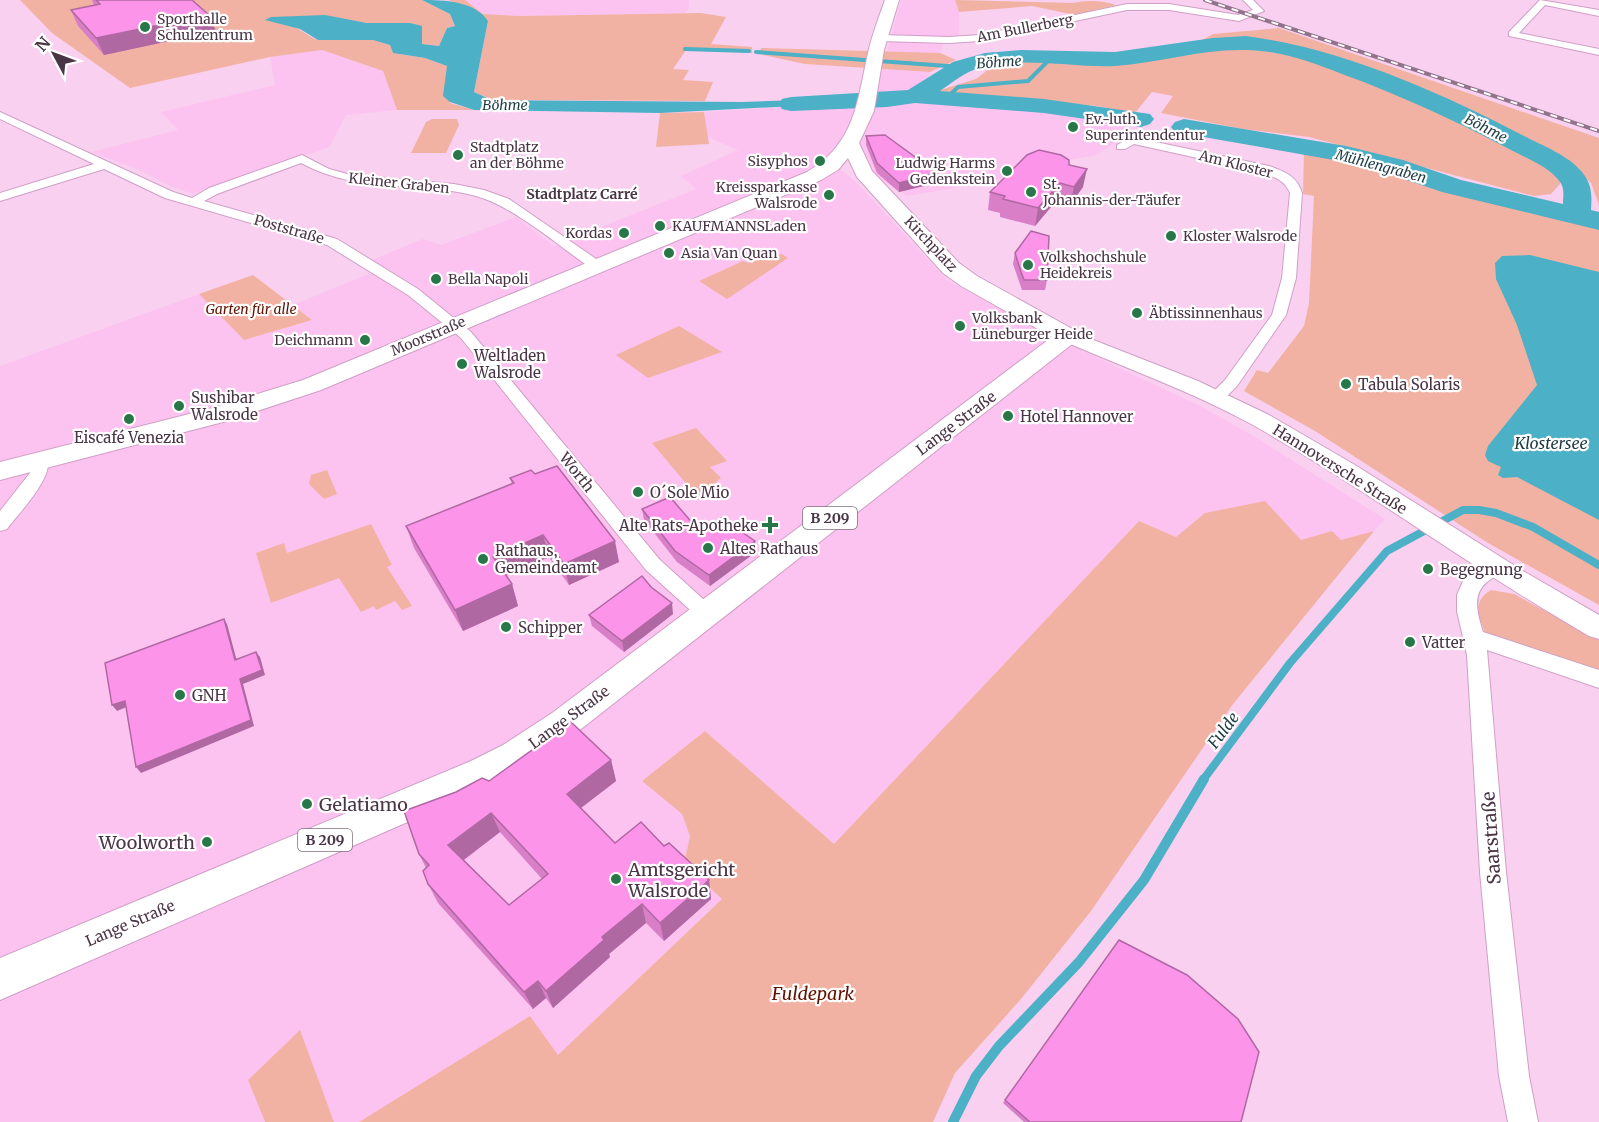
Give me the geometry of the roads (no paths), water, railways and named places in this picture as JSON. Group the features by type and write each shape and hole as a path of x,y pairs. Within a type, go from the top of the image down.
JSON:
{"main road":[{"path":"861,169 840,155 868,97 878,44 892,0"},
{"name":"Kirchplatz","path":"840,155 861,169 951,268 969,281 1068,336"},
{"name":"Moorstraße","path":"0,471 258,404 312,385 795,185 840,155"},
{"name":"Hannoversche Straße","path":"1068,336 1216,397 1294,438 1443,534 1599,628"},
{"name":"Lange Straße","path":"0,979 500,764 564,723 1068,336"}],"street":[{"name":"Am Bullerberg","path":"878,44 980,38 1137,6 1180,8 1243,17 1259,11 1248,0"},
{"path":"1599,13 1543,2 1512,34 1599,52"},
{"name":"Poststraße","path":"0,115 169,195 332,242 404,285 455,324"},
{"name":"Am Kloster","path":"1121,147 1132,140 1230,160 1283,176 1293,184 1296,193 1289,278 1279,315 1231,383 1216,397"},
{"name":"Kleiner Graben","path":"193,202 213,191 302,159 318,170 343,177 490,195 504,202 597,266"},
{"path":"0,197 107,164"},
{"name":"Worth","path":"455,324 466,334 653,566 706,613"},
{"path":"0,524 39,474 40,461"},
{"name":"Saarstraße","path":"1495,566 1471,584 1467,595 1467,611 1476,638 1493,872 1514,1076 1523,1122"},
{"path":"1476,638 1599,679"}],"water":[{"path":"422,0 458,3 475,9 488,21 474,92 492,100 742,102 854,98 851,103 660,113 474,110 450,102 443,96 447,66 425,58 393,53 390,45 373,40 318,40 300,29 265,20 271,17 325,15 367,23 410,23 422,26 422,44 439,46 447,28 455,26 450,14"},
{"name":"Klostersee","path":"1530,255 1599,272 1599,520 1517,477 1503,478 1498,475 1501,467 1488,461 1485,455 1488,446 1537,385 1517,325 1496,279 1495,263 1502,256"}],"waterway":[{"name":"Böhme","path":"915,96 961,67 985,60 1021,57 1115,59 1213,45 1246,43 1276,47 1315,56 1378,79 1477,122 1551,161 1571,176 1578,190 1576,215"},
{"path":"685,49 749,51"},
{"path":"756,52 961,67"},
{"path":"947,98 958,87 1028,81 1052,57"},
{"name":"Böhme","path":"791,104 887,100 915,96"},
{"name":"Mühlengraben","path":"915,96 1044,106 1141,119"},
{"name":"Mühlengraben","path":"1184,127 1346,154 1393,166 1452,186 1599,221"},
{"name":"Fulde","path":"1203,780 1290,663 1387,551 1461,511"},
{"name":"Fulde","path":"1461,511 1485,511"},
{"name":"Fulde","path":"1461,511 1485,511"},
{"name":"Fulde","path":"1485,511 1533,527 1599,565"},
{"name":"Fulde","path":"953,1122 976,1076 999,1046 1079,962 1144,880 1204,779"}],"railway":[{"path":"1205,0 1599,131"}],"place":[{"name":"Sporthalle Schulzentrum","path":"145,27"},
{"name":"Ev.-luth. Superintendentur","path":"1073,127"},
{"name":"Stadtplatz an der Böhme","path":"458,155"},
{"name":"Sisyphos","path":"820,161"},
{"name":"Ludwig Harms Gedenkstein","path":"1007,171"},
{"name":"St. Johannis-der-Täufer","path":"1031,192"},
{"name":"Kreissparkasse Walsrode","path":"829,195"},
{"name":"KAUFMANNSLaden","path":"660,226"},
{"name":"Kordas","path":"624,233"},
{"name":"Kloster Walsrode","path":"1171,236"},
{"name":"Asia Van Quan","path":"669,253"},
{"name":"Volkshochshule Heidekreis","path":"1028,265"},
{"name":"Bella Napoli","path":"436,279"},
{"name":"Äbtissinnenhaus","path":"1137,313"},
{"name":"Volksbank Lüneburger Heide","path":"960,326"},
{"name":"Deichmann","path":"365,340"},
{"name":"Weltladen Walsrode","path":"462,364"},
{"name":"Tabula Solaris","path":"1346,384"},
{"name":"Sushibar Walsrode","path":"179,406"},
{"name":"Hotel Hannover","path":"1008,416"},
{"name":"Eiscafé Venezia","path":"129,419"},
{"name":"O´Sole Mio","path":"638,492"},
{"name":"Alte Rats-Apotheke","path":"770,525"},
{"name":"Altes Rathaus","path":"708,548"},
{"name":"Rathaus, Gemeindeamt","path":"483,559"},
{"name":"Begegnung","path":"1428,569"},
{"name":"Schipper","path":"506,627"},
{"name":"Vatter","path":"1410,642"},
{"name":"GNH","path":"180,695"},
{"name":"Gelatiamo","path":"307,804"},
{"name":"Woolworth","path":"207,842"},
{"name":"Amtsgericht Walsrode","path":"616,879"}],"district":[{"name":"Stadtplatz Carré","path":"582,194"}],"park label":[{"name":"Garten für alle","path":"251,309"},
{"name":"Fuldepark","path":"813,993"}]}
